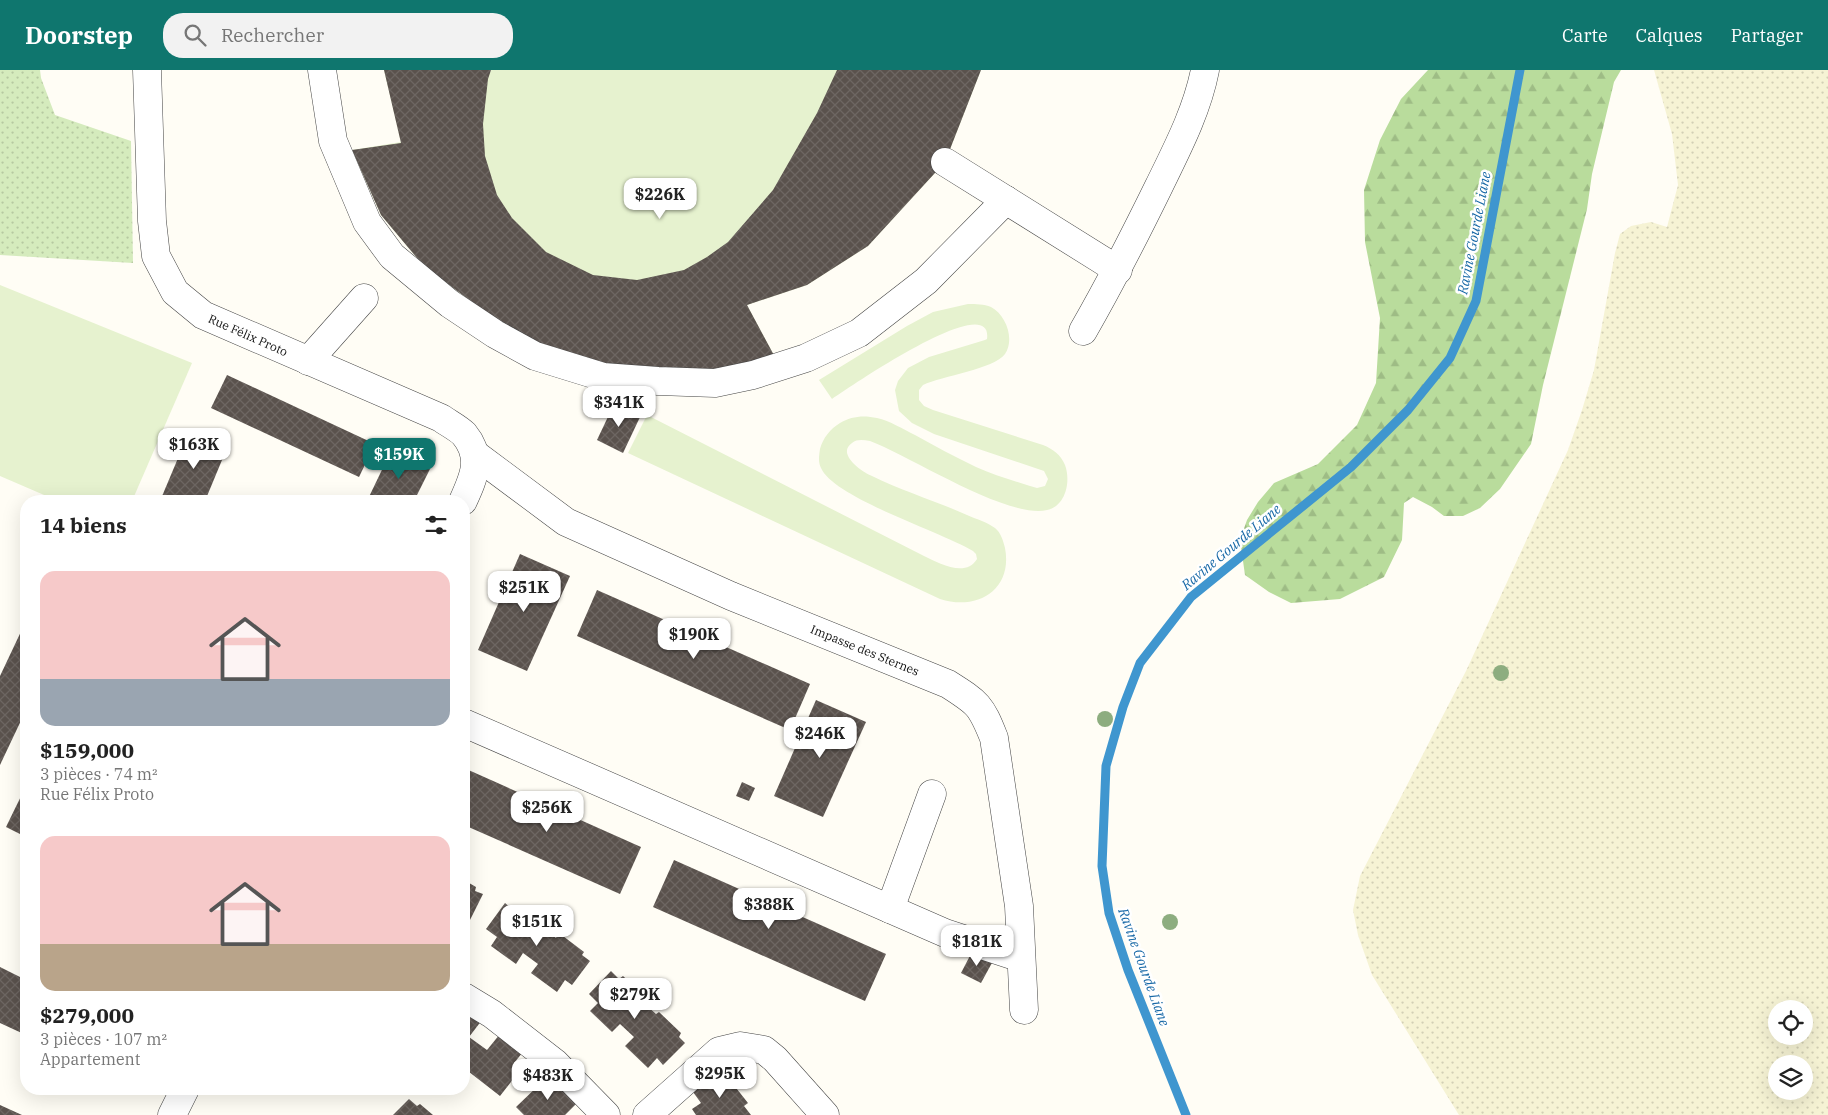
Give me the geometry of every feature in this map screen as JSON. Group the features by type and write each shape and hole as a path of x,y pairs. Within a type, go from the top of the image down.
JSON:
{"street":[{"name":"Rue Félix Proto","path":"147,70 152,221 156,256 176,292 203,315 441,418 464,433 476,455"},
{"path":"322,70 333,141 367,222 392,256 450,304 495,334 535,356 603,376 658,382 715,383 752,375 806,358 859,333 926,281 1006,200"},
{"path":"1083,331 1118,270 1183,137 1205,70"},
{"path":"945,162 1118,270"},
{"path":"308,361 364,298"},
{"path":"466,495 473,480 476,455"},
{"name":"Impasse des Sternes","path":"476,455 566,522 731,596 948,684 973,700 984,713 994,738 1019,906 1024,1010"},
{"path":"470,726 945,934 1021,958"},
{"path":"890,909 932,794"},
{"path":"470,1001 492,1014 555,1063 606,1115"},
{"path":"647,1115 719,1052 740,1046 764,1050 775,1059 825,1115"},
{"path":"172,1115 181,1095"}],"shaded area":[{"path":"1654,70 1828,70 1828,1115 1459,1115 1372,975 1358,935 1353,910 1360,876 1466,671 1568,450 1594,370 1620,234 1631,226 1651,222 1667,227 1678,185 1672,134"}],"green space":[{"path":"0,70 40,70 41,78 55,115 131,141 133,263 0,255"},
{"path":"384,70 981,70 945,162 868,246 807,285 747,305 776,359 536,343 481,309 422,264 381,215 352,150 401,142"},
{"path":"1428,70 1621,70 1614,82 1592,174 1587,209 1543,385 1531,444 1500,489 1480,508 1463,516 1444,516 1413,497 1404,503 1402,540 1384,577 1340,599 1291,603 1269,592 1245,575 1240,540 1247,520 1258,502 1274,483 1318,464 1357,425 1376,383 1380,318 1365,242 1364,190 1380,140 1401,99"},
{"path":"0,285 192,363 135,495 44,495 0,476"},
{"path":"968,304 980,304 991,307 1005,321 1009,341 1005,354 990,364 923,385 919,390 919,400 924,406 933,410 1043,445 1053,450 1061,458 1067,471 1067,485 1059,504 1047,510 1030,510 1008,505 959,485 870,441 860,440 854,442 848,447 847,452 852,462 868,474 985,522 997,530 1005,548 1006,563 1003,575 998,586 989,594 979,599 967,602 954,602 940,599 628,453 647,415 930,559 952,567 966,568 977,559 973,551 890,514 846,491 830,479 821,468 819,457 823,441 836,425 862,416 872,417 896,425 982,470 1037,488 1045,486 1048,479 1044,471 934,434 912,423 899,411 895,390 898,381 908,368 929,357 987,339 983,326 967,325 944,333 917,346 832,399 819,380 933,312"}],"building":[{"path":"384,70 491,70 488,79 483,124 485,156 497,195 512,218 546,252 593,275 637,280 684,270 728,242 773,190 817,113 837,70 981,70 945,162 868,246 807,285 747,305 776,359 674,377 597,367 536,343 481,309 422,264 381,215 352,150 401,143"},
{"path":"227,375 375,444 359,477 211,408"},
{"path":"615,402 641,415 623,453 597,440"},
{"path":"189,432 227,448 207,495 163,495"},
{"path":"391,451 430,469 417,495 370,495"},
{"path":"520,554 570,576 527,671 478,650"},
{"path":"597,590 810,684 790,730 577,636"},
{"path":"20,634 20,723 0,765 0,676"},
{"path":"816,700 866,722 823,817 774,796"},
{"path":"470,771 641,847 620,894 470,828"},
{"path":"742,782 755,788 749,801 736,796"},
{"path":"20,798 20,834 6,827"},
{"path":"674,860 886,954 865,1001 653,907"},
{"path":"470,884 476,887 475,891 483,894 470,920"},
{"path":"505,903 513,910 517,905 541,923 539,926 556,938 559,933 584,952 582,955 590,961 572,985 565,980 557,992 531,973 538,964 523,953 516,964 491,946 497,937 486,929"},
{"path":"973,950 993,961 981,983 961,973"},
{"path":"0,967 20,977 20,1032 0,1023"},
{"path":"611,971 619,979 623,976 645,997 641,1001 656,1014 659,1012 681,1033 679,1037 685,1043 663,1065 657,1058 648,1068 625,1046 634,1037 620,1024 612,1032 590,1011 598,1003 589,994"},
{"path":"470,1011 482,1020 470,1036"},
{"path":"500,1034 523,1052 514,1063 521,1069 500,1096 470,1073 470,1038 487,1050"},
{"path":"719,1073 725,1082 729,1079 748,1103 744,1106 751,1115 696,1115 692,1109 701,1103 693,1092"},
{"path":"559,1081 579,1101 565,1115 524,1115 516,1107 541,1083 548,1091"},
{"path":"409,1099 417,1106 420,1104 433,1115 393,1115"},
{"path":"0,1105 22,1115 0,1115"}],"waterway":[{"name":"Ravine Gourde Liane","path":"1186,1115 1128,970 1109,913 1102,866 1106,766 1123,707 1140,663 1191,597 1351,467 1408,410 1450,358 1476,301 1520,70"}]}
